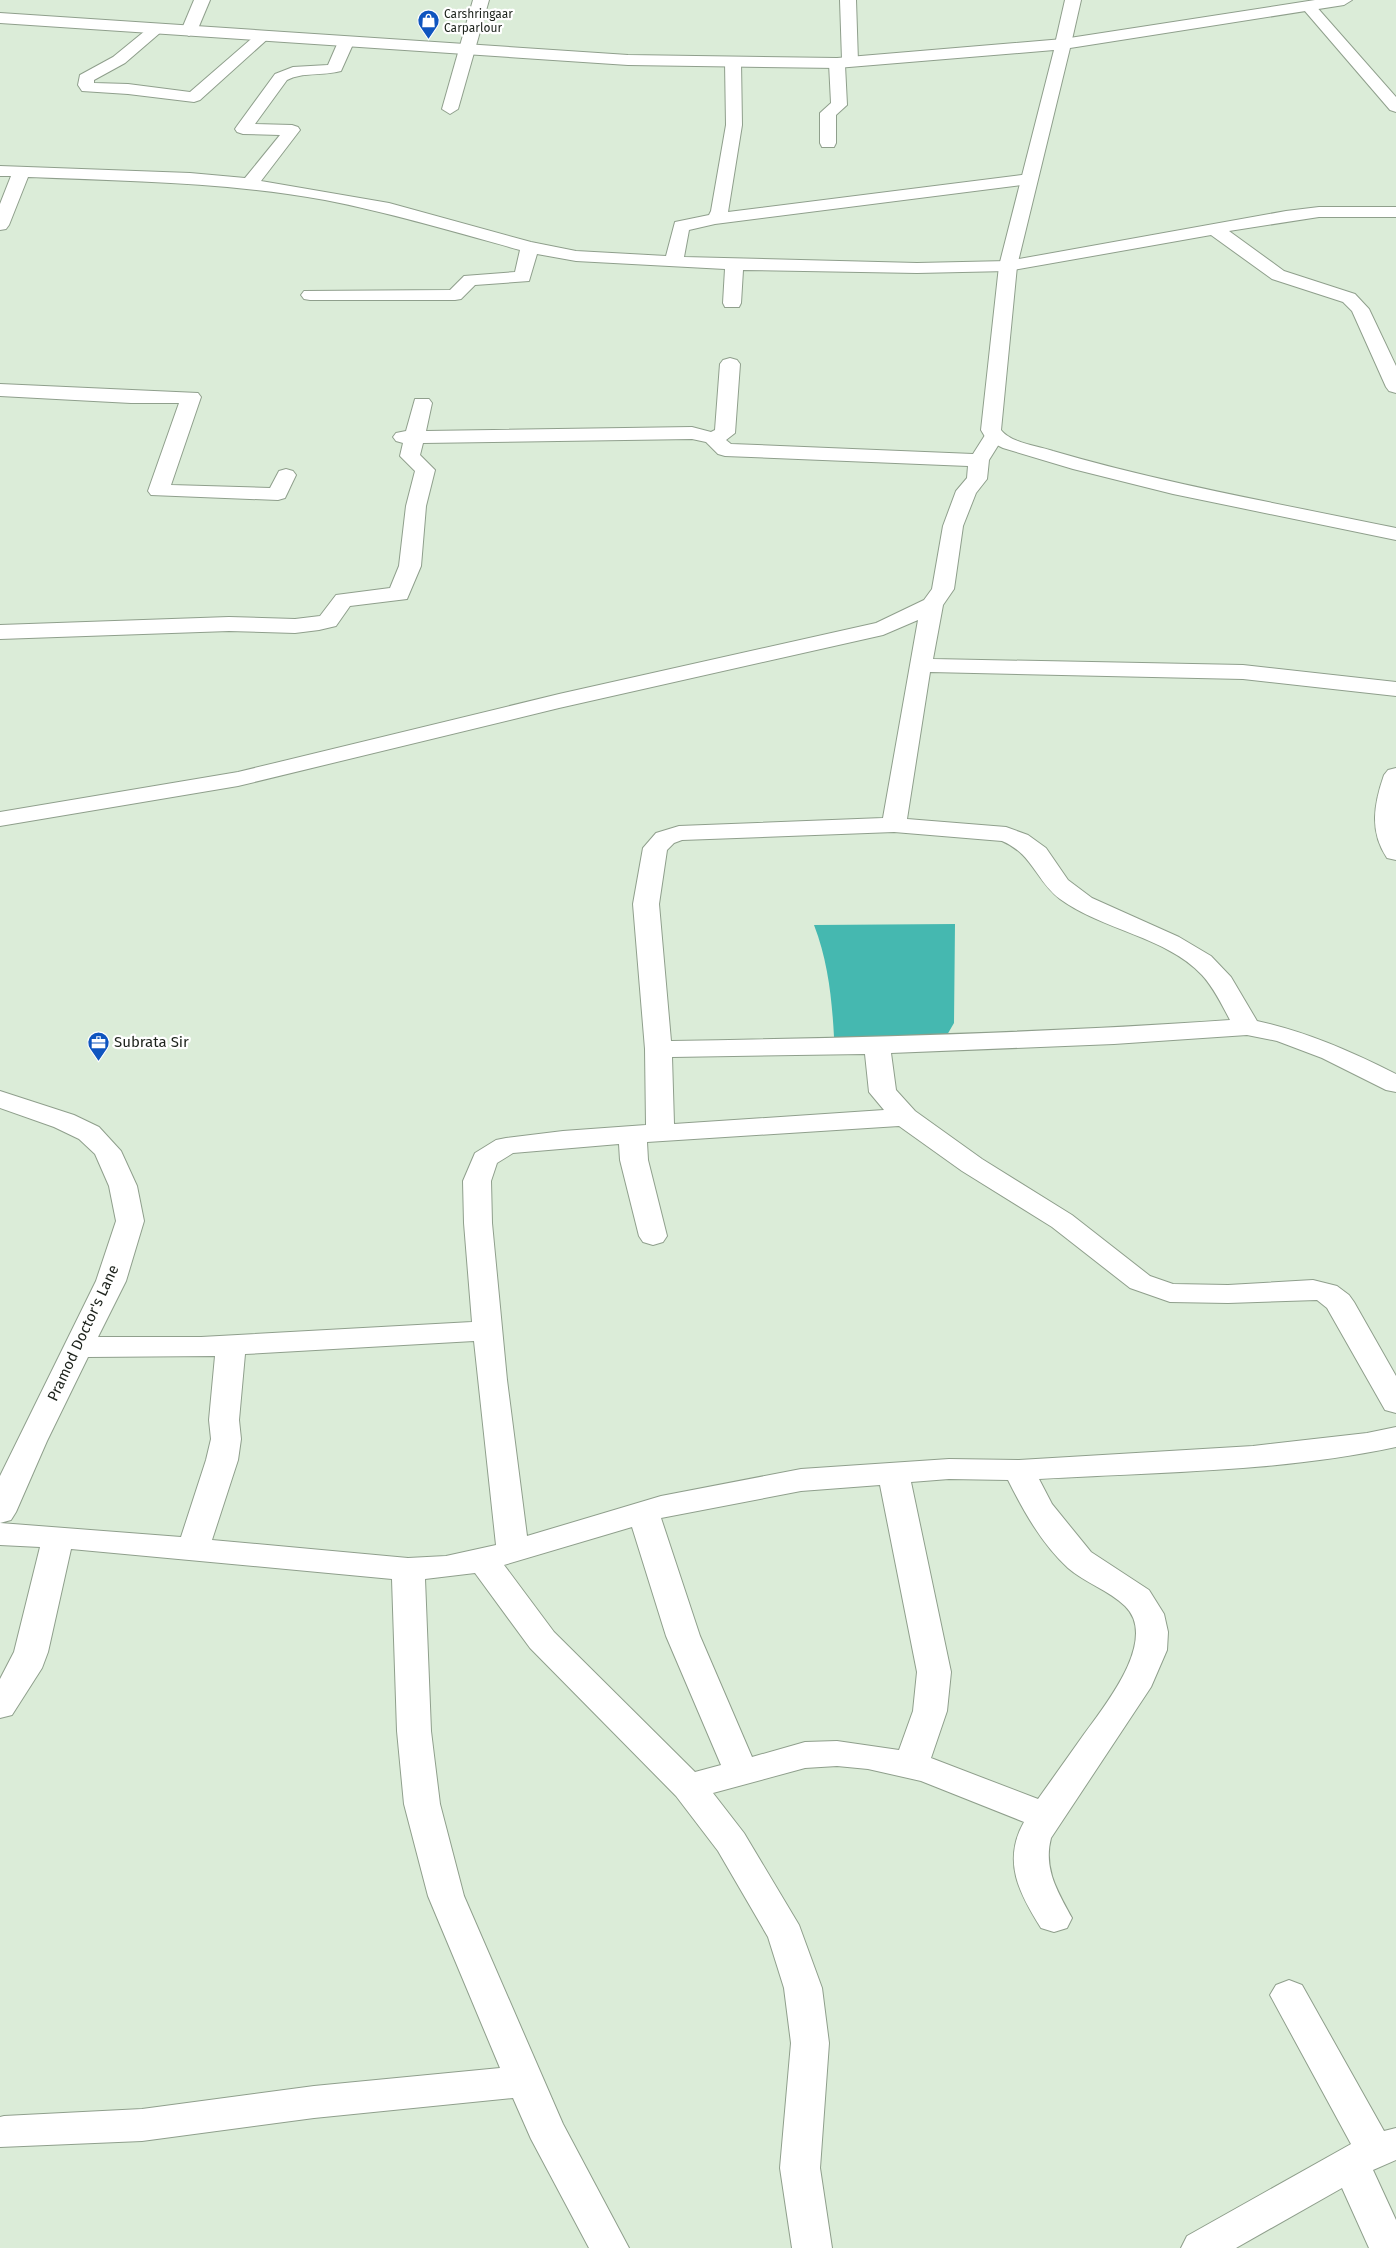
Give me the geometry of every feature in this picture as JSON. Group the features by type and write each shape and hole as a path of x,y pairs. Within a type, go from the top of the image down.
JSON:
{"street":[{"path":"189,31 202,0"},
{"path":"450,109 481,0"},
{"path":"828,144 828,113 839,105 848,0"},
{"path":"1073,0 1008,266 991,430 994,436 1010,444 1080,465 1172,488 1396,534"},
{"path":"0,18 628,60 844,63 1063,44 1309,7 1344,0"},
{"path":"1309,7 1396,107"},
{"path":"156,29 119,60 86,78 88,88 128,89 194,97 263,36"},
{"path":"250,184 292,130 244,129 281,77 290,73 326,71 335,68 346,42"},
{"path":"715,218 720,211 734,125 734,62"},
{"path":"0,171 190,178 250,184 324,195 389,208 529,247 576,256 734,264 917,268 1008,266 1212,228 1319,212 1396,212"},
{"path":"0,225 21,173"},
{"path":"674,262 681,226 715,218 1029,179"},
{"path":"1212,228 1278,275 1348,298 1360,310 1396,386"},
{"path":"310,295 455,295 470,280 523,276 529,247"},
{"path":"732,303 734,264"},
{"path":"713,438 725,433 730,364"},
{"path":"0,390 131,397 191,397 158,492 278,494 286,475"},
{"path":"0,632 182,626 304,625 328,621 333,617 340,603 351,598 399,594 410,566 416,506 425,470 410,456 408,437 422,403"},
{"path":"408,437 692,433 713,438 725,450 980,460"},
{"path":"894,825 932,605 942,589 953,526 966,492 977,479 980,460 994,436"},
{"path":"0,819 238,779 559,701 883,628 932,605"},
{"path":"920,666 1242,672 1396,689"},
{"path":"1396,775 1385,804 1386,833 1396,853"},
{"path":"660,1131 658,1049 646,904 655,848 664,838 679,833 894,825 1006,834 1017,838 1037,851 1057,882 1078,900 1177,946 1203,961 1220,979 1247,1027"},
{"path":"658,1049 877,1046 1114,1036 1247,1027 1284,1035 1331,1052 1396,1084"},
{"path":"877,1046 883,1092 905,1116 972,1165 1062,1221 1140,1282 1170,1293 1219,1294 1313,1289 1327,1293 1339,1302 1396,1403"},
{"name":"Pramod Doctor's Lane","path":"0,1099 64,1121 89,1133 107,1151 124,1186 130,1221 111,1281 31,1441 0,1512"},
{"path":"812,2248 800,2168 810,2043 802,1988 786,1935 731,1842 688,1787 542,1640 498,1555 488,1331 477,1190 479,1171 485,1159 506,1146 632,1133 905,1116"},
{"path":"632,1133 634,1160 653,1236"},
{"path":"78,1347 231,1346 304,1340 488,1331"},
{"path":"193,1550 222,1460 226,1440 224,1420 231,1346"},
{"path":"0,1534 58,1537 408,1569 446,1567 498,1555 643,1512 801,1480 949,1469 1019,1470 1253,1456 1367,1443 1396,1437"},
{"path":"1019,1470 1038,1508 1055,1532 1080,1560 1137,1598 1145,1606 1151,1620 1152,1636 1148,1656 1140,1675 1126,1701 1045,1816 1032,1842 1031,1863 1037,1892 1054,1918"},
{"path":"893,1472 934,1672 930,1711 911,1766"},
{"path":"643,1512 683,1636 741,1772"},
{"path":"0,1706 25,1668 31,1652 58,1537"},
{"path":"408,1569 414,1731 422,1804 446,1896 545,2128 609,2248"},
{"path":"688,1787 803,1756 838,1753 872,1757 911,1766 953,1779 1045,1816"},
{"path":"1289,1995 1373,2152 1389,2248"},
{"path":"4,2132 142,2125 314,2102 525,2081"},
{"path":"1200,2248 1373,2152"}],"water":[{"path":"955,924 954,1023 947,1035 882,1044 834,1037 832,1009 823,952 814,925"}],"place":[{"name":"Carshringaar Carparlour","path":"428,40"},
{"name":"Subrata Sir","path":"98,1061"}]}
